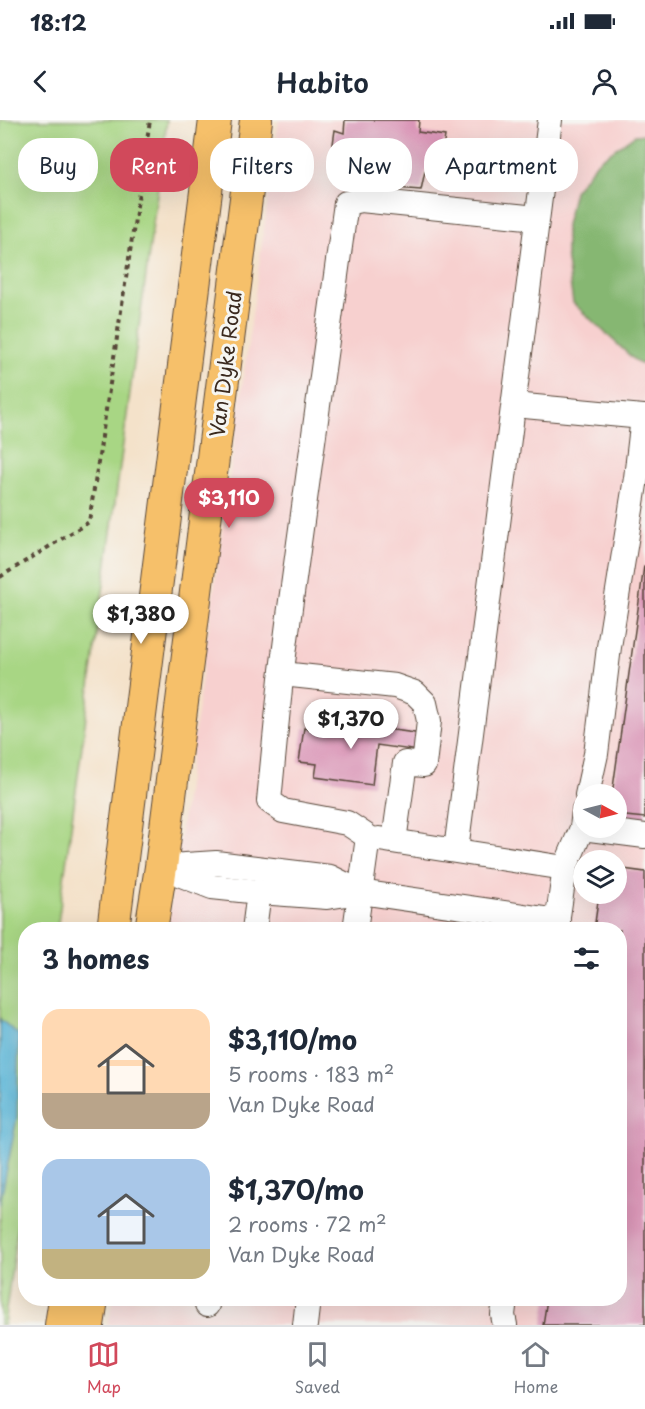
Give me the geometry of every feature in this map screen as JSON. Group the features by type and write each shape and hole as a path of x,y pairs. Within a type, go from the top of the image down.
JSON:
{"main road":[{"name":"Van Dyke Road","path":"114,922 215,120"},
{"name":"Van Dyke Road","path":"152,922 256,120"},
{"path":"161,867 148,849 146,835 175,565 179,404"},
{"path":"61,1325 64,1306"},
{"path":"88,1325 91,1306"}],"lane":[{"path":"456,850 550,120"},
{"path":"537,218 361,200 346,203 282,674 269,801 283,811 348,823 368,837 565,868"},
{"path":"514,405 644,417 609,646 596,754 589,784"},
{"path":"282,674 395,686 415,693 425,703 429,721 424,765 405,763 394,841"},
{"path":"627,831 645,836"},
{"path":"357,922 368,837"},
{"path":"558,922 565,868 576,838"},
{"path":"161,867 216,863 330,877 360,892 534,922"},
{"path":"161,867 212,887 327,897 360,892"},
{"path":"255,922 259,892"},
{"path":"305,1325 307,1306"},
{"path":"504,1306 505,1325"}],"path":[{"path":"0,578 89,522 150,120"}],"shaded area":[{"path":"279,120 645,120 645,1325 108,1325 112,1306 627,1306 627,922 168,922 269,192 314,192 314,138 277,138"}],"green space":[{"path":"0,120 167,120 165,138 110,138 110,192 157,192 58,922 18,922 18,1222 4,1325 0,1325"},
{"path":"645,134 645,365 638,363 573,303 566,254 566,225 574,192 578,192 578,186 598,161 635,135"}],"water":[{"path":"0,1019 18,1034 18,1076 17,1118 0,1204"}],"building":[{"path":"345,120 419,120 418,132 445,136 445,138 424,138 424,176 421,190 412,189 412,138 334,138 335,130 344,133"},
{"path":"645,566 645,818 627,816 627,784 614,784"},
{"path":"321,720 422,734 419,751 377,745 372,785 315,777 317,764 299,762 304,728 319,730"},
{"path":"627,870 645,872 645,1325 543,1325 546,1306 627,1306 627,922 595,922 598,904 627,904"}]}
